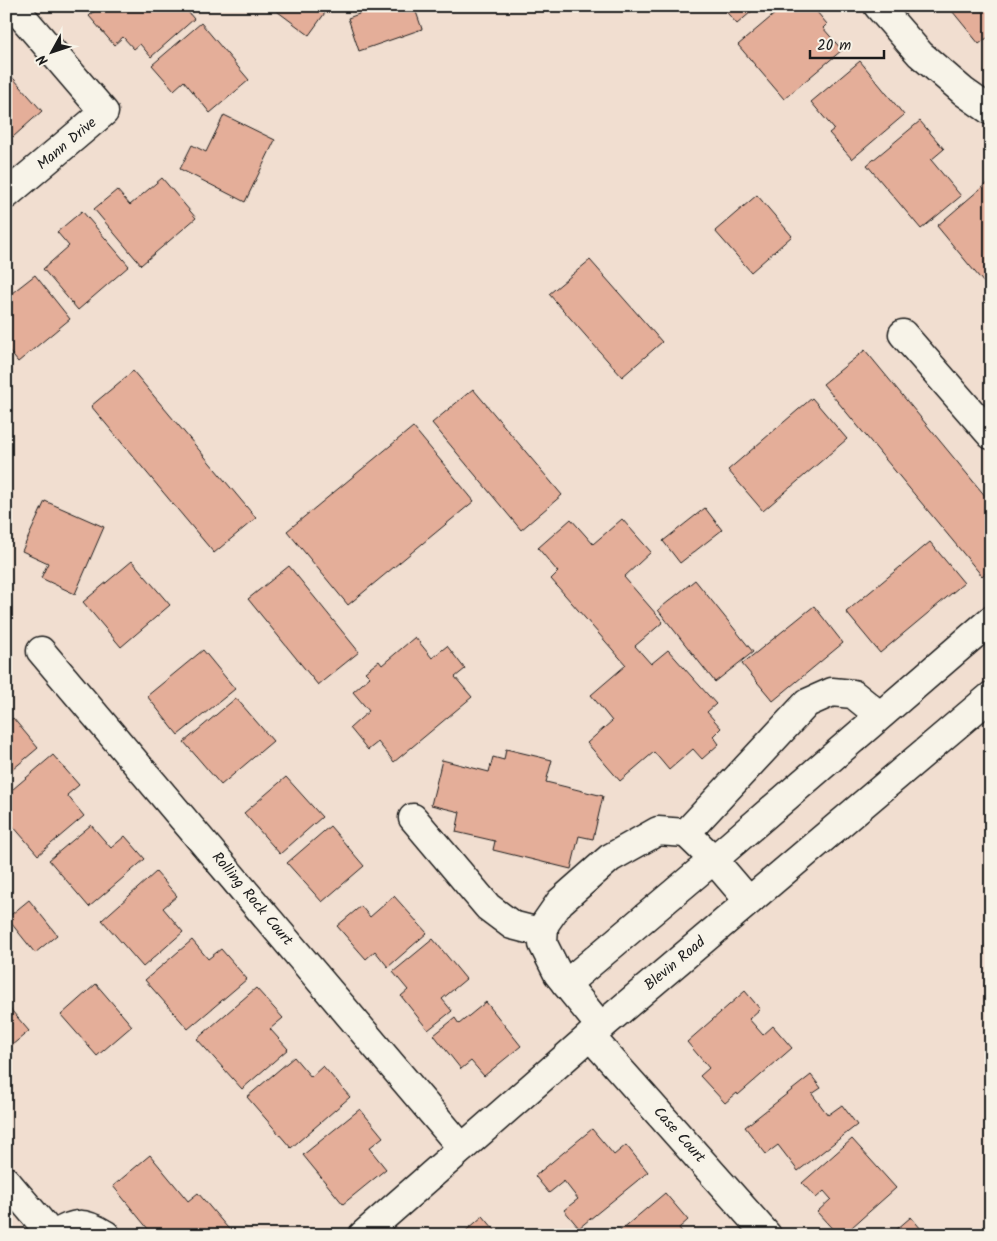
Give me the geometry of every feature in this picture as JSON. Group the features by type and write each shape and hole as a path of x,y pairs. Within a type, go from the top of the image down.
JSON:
{"street":[{"name":"Mann Drive","path":"6,195 104,112 13,6"},
{"path":"878,6 920,54 964,92 991,111"},
{"path":"903,334 991,435"},
{"path":"566,984 991,620"},
{"name":"Rolling Rock Court","path":"41,650 462,1148"},
{"path":"686,833 807,703 832,692 854,694 880,715"},
{"name":"Blevin Road","path":"363,1235 596,1031 991,696"},
{"path":"413,818 488,907 512,925 543,933 544,925 560,902 610,858 658,831 686,833 713,859 749,901"},
{"name":"Case Court","path":"543,933 543,944 558,974 596,1031 767,1235"},
{"path":"6,1181 53,1235 70,1225 90,1225 106,1235"}],"building":[{"path":"100,6 183,6 194,19 151,57 140,44 134,49 123,37 114,45 89,16"},
{"path":"270,6 330,6 309,35"},
{"path":"357,6 414,6 422,29 359,51 348,18 359,14"},
{"path":"721,6 758,6 737,24"},
{"path":"784,6 812,6 827,24 823,28 842,50 784,99 738,45"},
{"path":"948,6 991,6 991,35 979,44"},
{"path":"201,23 249,80 210,113 184,81 174,90 152,65"},
{"path":"860,61 904,115 852,159 829,133 834,129 811,102"},
{"path":"6,70 42,111 13,137 6,130"},
{"path":"224,115 275,140 245,202 180,169 192,145 206,152"},
{"path":"920,121 944,149 931,160 961,196 921,229 867,165"},
{"path":"162,178 196,218 141,265 94,209 117,190 130,205"},
{"path":"987,183 991,188 991,277 984,283 937,226"},
{"path":"757,195 792,236 751,272 715,231"},
{"path":"82,211 129,266 78,310 43,269 69,246 57,232"},
{"path":"590,260 662,342 622,377 549,294"},
{"path":"35,275 70,319 18,362 6,347 6,287 12,293"},
{"path":"865,350 991,503 991,568 982,576 823,384"},
{"path":"133,371 256,518 214,553 91,406"},
{"path":"473,389 562,495 521,530 432,423"},
{"path":"812,398 847,439 763,511 728,470"},
{"path":"413,427 474,501 348,605 287,531"},
{"path":"45,501 104,527 75,594 41,578 48,563 22,551"},
{"path":"705,508 722,530 680,563 663,541"},
{"path":"571,519 593,544 622,519 651,552 624,577 663,622 635,646 651,664 668,650 716,704 707,712 721,728 713,736 719,744 702,759 693,749 669,770 654,752 620,781 587,743 612,721 591,695 626,665 551,579 558,572 538,548"},
{"path":"930,542 964,583 880,653 846,612"},
{"path":"132,561 170,605 121,647 83,602"},
{"path":"289,566 359,652 318,685 248,599"},
{"path":"695,580 753,652 715,682 658,610"},
{"path":"814,606 843,643 773,701 742,664"},
{"path":"415,637 432,658 447,646 465,669 455,677 472,697 394,762 378,742 368,750 350,728 369,711 353,692 370,677 365,672 379,661 382,665"},
{"path":"203,650 235,689 178,735 147,696"},
{"path":"236,698 273,741 221,785 184,742"},
{"path":"13,718 38,748 6,775 6,724"},
{"path":"506,749 552,760 546,782 603,796 593,839 579,836 571,869 493,850 495,841 456,832 460,812 431,805 442,760 489,772 493,757 504,760"},
{"path":"53,755 79,785 67,795 84,816 38,855 6,818 6,795"},
{"path":"286,777 322,817 280,854 244,813"},
{"path":"91,825 111,848 125,836 145,859 89,907 49,860"},
{"path":"330,826 364,866 322,902 287,863"},
{"path":"156,872 177,896 163,908 183,932 143,967 102,920"},
{"path":"394,896 427,933 388,967 375,951 366,959 337,926 361,906 370,917"},
{"path":"29,900 57,935 35,953 7,918"},
{"path":"433,939 466,979 442,999 452,1011 428,1030 401,996 408,990 393,972"},
{"path":"192,940 208,959 221,949 247,979 188,1029 145,980"},
{"path":"96,984 132,1026 97,1056 61,1015"},
{"path":"256,988 283,1018 270,1029 288,1049 242,1089 197,1039"},
{"path":"745,991 760,1009 749,1019 763,1035 773,1026 792,1048 738,1095 737,1093 725,1103 700,1076 709,1068 687,1042"},
{"path":"486,1002 521,1046 484,1076 471,1061 461,1069 434,1035 455,1018 459,1024"},
{"path":"6,1004 29,1031 6,1050"},
{"path":"294,1057 311,1077 323,1066 350,1097 291,1148 247,1097"},
{"path":"811,1075 821,1088 812,1094 828,1115 842,1105 857,1125 798,1171 778,1145 766,1154 745,1127"},
{"path":"360,1109 383,1137 369,1148 386,1169 343,1204 303,1155"},
{"path":"592,1129 614,1155 626,1145 648,1172 579,1228 564,1210 578,1199 564,1181 549,1193 535,1176"},
{"path":"852,1139 896,1188 843,1235 838,1235 817,1212 831,1199 824,1191 816,1198 802,1183"},
{"path":"150,1155 188,1201 198,1193 233,1234 153,1235 113,1186"},
{"path":"665,1193 688,1220 679,1228 685,1235 615,1235"},
{"path":"483,1216 499,1235 461,1235"},
{"path":"911,1217 926,1235 890,1235"}]}
